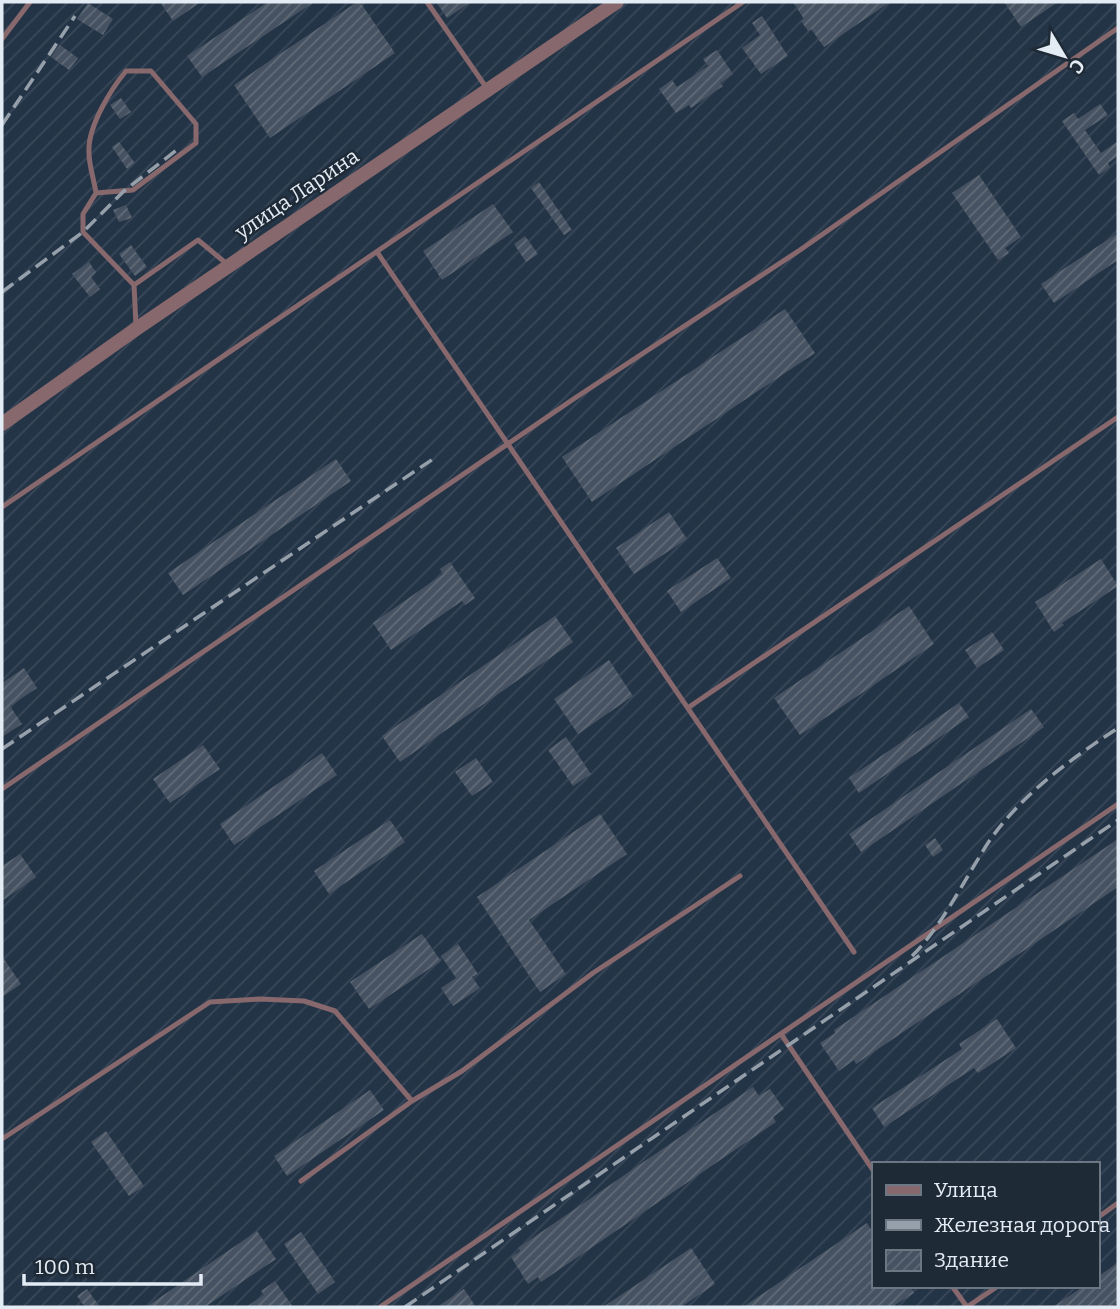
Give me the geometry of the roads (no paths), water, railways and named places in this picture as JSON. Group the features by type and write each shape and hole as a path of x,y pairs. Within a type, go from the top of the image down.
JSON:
{"street":[{"name":"улица Ларина","path":"2,424 136,329 617,2"}],"lane":[{"path":"2,39 30,2"},
{"path":"427,2 488,90"},
{"path":"2,507 743,2"},
{"path":"2,789 509,443 800,250 1118,28"},
{"path":"96,193 133,190 196,143 196,124 151,71 127,71 114,85 99,114 89,149 96,193 83,214 83,232 134,285 136,329"},
{"path":"134,285 198,240 230,265"},
{"path":"377,252 854,952"},
{"path":"689,707 1118,417"},
{"path":"380,1307 1118,804"},
{"path":"301,1181 412,1101 462,1071 593,974 740,876"},
{"path":"2,1139 210,1002 304,1000 335,1011 412,1101"},
{"path":"781,1034 872,1169"},
{"path":"1099,1217 1118,1203"},
{"path":"953,1288 967,1307 995,1288"}],"railway":[{"path":"2,125 75,16"},
{"path":"2,292 83,232 124,191 178,149"},
{"path":"2,749 433,459"},
{"path":"912,956 944,916 990,840 1017,807 1066,765 1118,728"},
{"path":"405,1307 1118,820"}]}
